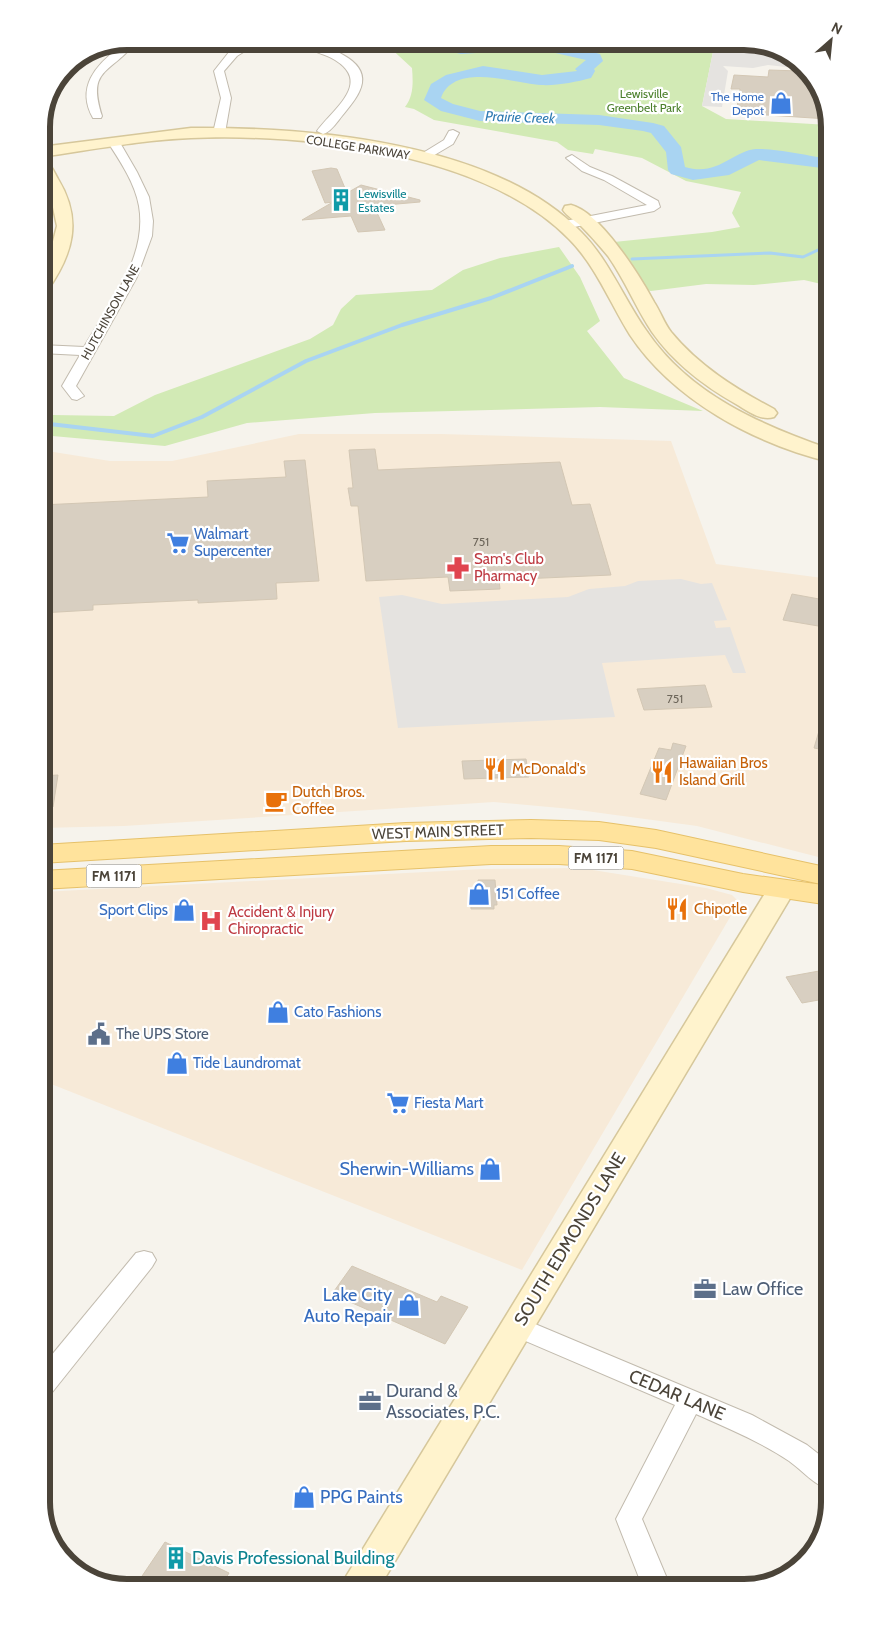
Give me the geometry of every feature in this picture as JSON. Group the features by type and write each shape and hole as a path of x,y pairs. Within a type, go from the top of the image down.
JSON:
{"main road":[{"name":"WEST MAIN STREET","path":"50,853 406,832 494,829 602,832 688,844 821,875"},
{"path":"406,832 409,860"},
{"name":"WEST MAIN STREET","path":"50,880 492,855 559,855 632,860 781,890 821,895"}],"street":[{"path":"97,116 91,94 94,76 103,65 123,50"},
{"path":"220,129 226,98 219,71 228,59 238,50"},
{"path":"321,50 344,61 355,72 358,80 354,95 323,131"},
{"name":"COLLEGE PARKWAY","path":"50,139 126,129 323,131 373,138 513,177 561,202 585,221 617,255 663,334 700,371 726,390 773,417 821,436"},
{"name":"COLLEGE PARKWAY","path":"50,151 113,141 220,129 317,139 428,154 509,188 564,225 602,268 628,318 659,362 700,397 755,426 821,452"},
{"path":"428,154 450,142 452,133"},
{"name":"HUTCHINSON LANE","path":"78,396 69,386 129,282 143,250 147,234 145,207 140,191 113,141"},
{"path":"564,225 654,207 654,204 625,188 586,170 572,158"},
{"path":"50,179 66,214 67,225 64,246 50,272"},
{"path":"617,296 640,294"},
{"path":"50,350 86,355"},
{"path":"50,356 86,355"},
{"path":"755,426 773,417"},
{"name":"SOUTH EDMONDS LANE","path":"363,1579 781,890"},
{"path":"50,1376 144,1260"},
{"name":"CEDAR LANE","path":"516,1326 743,1423 798,1453 821,1472"},
{"path":"653,1579 629,1519 690,1401"}],"shaded area":[{"path":"713,50 759,51 782,60 793,68 768,65 753,68 723,66 728,71 722,107 702,106"},
{"path":"299,434 441,434 671,441 716,564 821,578 821,858 697,826 571,809 494,802 124,826 50,828 50,451 110,461 172,461"},
{"path":"681,579 701,584 712,583 727,620 714,621 716,628 730,627 746,673 733,673 725,655 602,663 615,717 398,728 379,597 402,595 442,604 568,597 589,589 625,586 638,581"},
{"path":"580,868 706,888 732,895 739,902 522,1270 50,1084 50,892 483,869"}],"green space":[{"name":"Lewisville Greenbelt Park","path":"392,50 713,50 702,106 726,119 821,125 821,284 804,280 754,285 706,284 651,291 645,290 627,259 614,242 712,232 740,227 732,213 741,192 686,181 642,158 595,149 593,154 568,150 557,142 434,120 414,109 405,107 408,103 413,83 412,68"},
{"path":"559,247 580,277 600,321 587,331 624,378 703,411 600,407 375,413 247,423 165,446 50,436 50,413 53,415 114,416 155,395 310,339 333,325 341,309 356,295 432,290 463,270 500,258"}],"building":[{"name":"The Home Depot","path":"769,70 796,71 800,75 800,79 804,79 811,89 820,112 820,119 736,113 740,89 731,89 734,75 768,77"},
{"name":"Lewisville Estates","path":"337,169 347,193 361,185 420,200 420,202 374,206 385,230 358,232 351,216 302,220 333,202 325,203 312,171"},
{"path":"375,449 378,470 560,462 572,505 590,504 611,575 499,580 500,589 450,591 448,577 366,581 358,506 351,506 348,488 353,488 349,450"},
{"name":"Walmart Supercenter","path":"305,460 319,581 276,583 277,599 198,603 198,600 93,605 93,610 50,612 50,505 208,497 207,481 286,477 284,461"},
{"path":"792,594 821,599 821,626 783,620"},
{"path":"705,685 712,707 644,710 637,689"},
{"path":"819,731 821,731 821,749 814,748"},
{"name":"Hawaiian Bros Island Grill","path":"673,743 686,746 666,800 640,794 659,748 671,750"},
{"name":"McDonald's","path":"526,759 529,777 464,779 462,761"},
{"path":"50,775 58,775 53,807 50,807"},
{"name":"151 Coffee","path":"478,880 495,880 497,905 494,905 494,909 471,909 470,891 479,891"},
{"path":"821,971 821,1000 802,1003 786,977"},
{"name":"Lake City Auto Repair","path":"352,1266 437,1302 441,1296 468,1307 445,1344 332,1294"},
{"name":"Davis Professional Building","path":"165,1542 229,1573 225,1579 140,1579"}],"waterway":[{"name":"Prairie Creek","path":"571,50 594,57 595,61 583,69 587,71 585,75 542,80 483,71 452,78 437,87 432,100 447,108 480,116 599,120 623,122 658,130 662,138 675,151 677,170 693,175 723,171 756,154 821,163"},
{"path":"632,259 770,253 803,257 818,250 821,251"},
{"path":"50,424 153,436 202,417 306,361 402,325 491,298 572,266"}],"place":[{"name":"The Home Depot","path":"781,103"},
{"name":"Lewisville Estates","path":"341,200"},
{"name":"Walmart Supercenter","path":"178,543"},
{"name":"Sam's Club Pharmacy","path":"458,568"},
{"name":"McDonald's","path":"495,769"},
{"name":"Hawaiian Bros Island Grill","path":"662,772"},
{"name":"Dutch Bros. Coffee","path":"276,801"},
{"name":"151 Coffee","path":"479,894"},
{"name":"Chipotle","path":"677,909"},
{"name":"Sport Clips","path":"184,910"},
{"name":"Accident & Injury Chiropractic","path":"211,921"},
{"name":"Cato Fashions","path":"278,1012"},
{"name":"The UPS Store","path":"99,1034"},
{"name":"Tide Laundromat","path":"177,1063"},
{"name":"Fiesta Mart","path":"398,1103"},
{"name":"Sherwin-Williams","path":"490,1169"},
{"name":"Law Office","path":"705,1289"},
{"name":"Lake City Auto Repair","path":"409,1305"},
{"name":"Durand & Associates, P.C.","path":"370,1401"},
{"name":"PPG Paints","path":"304,1497"},
{"name":"Davis Professional Building","path":"176,1558"}]}
